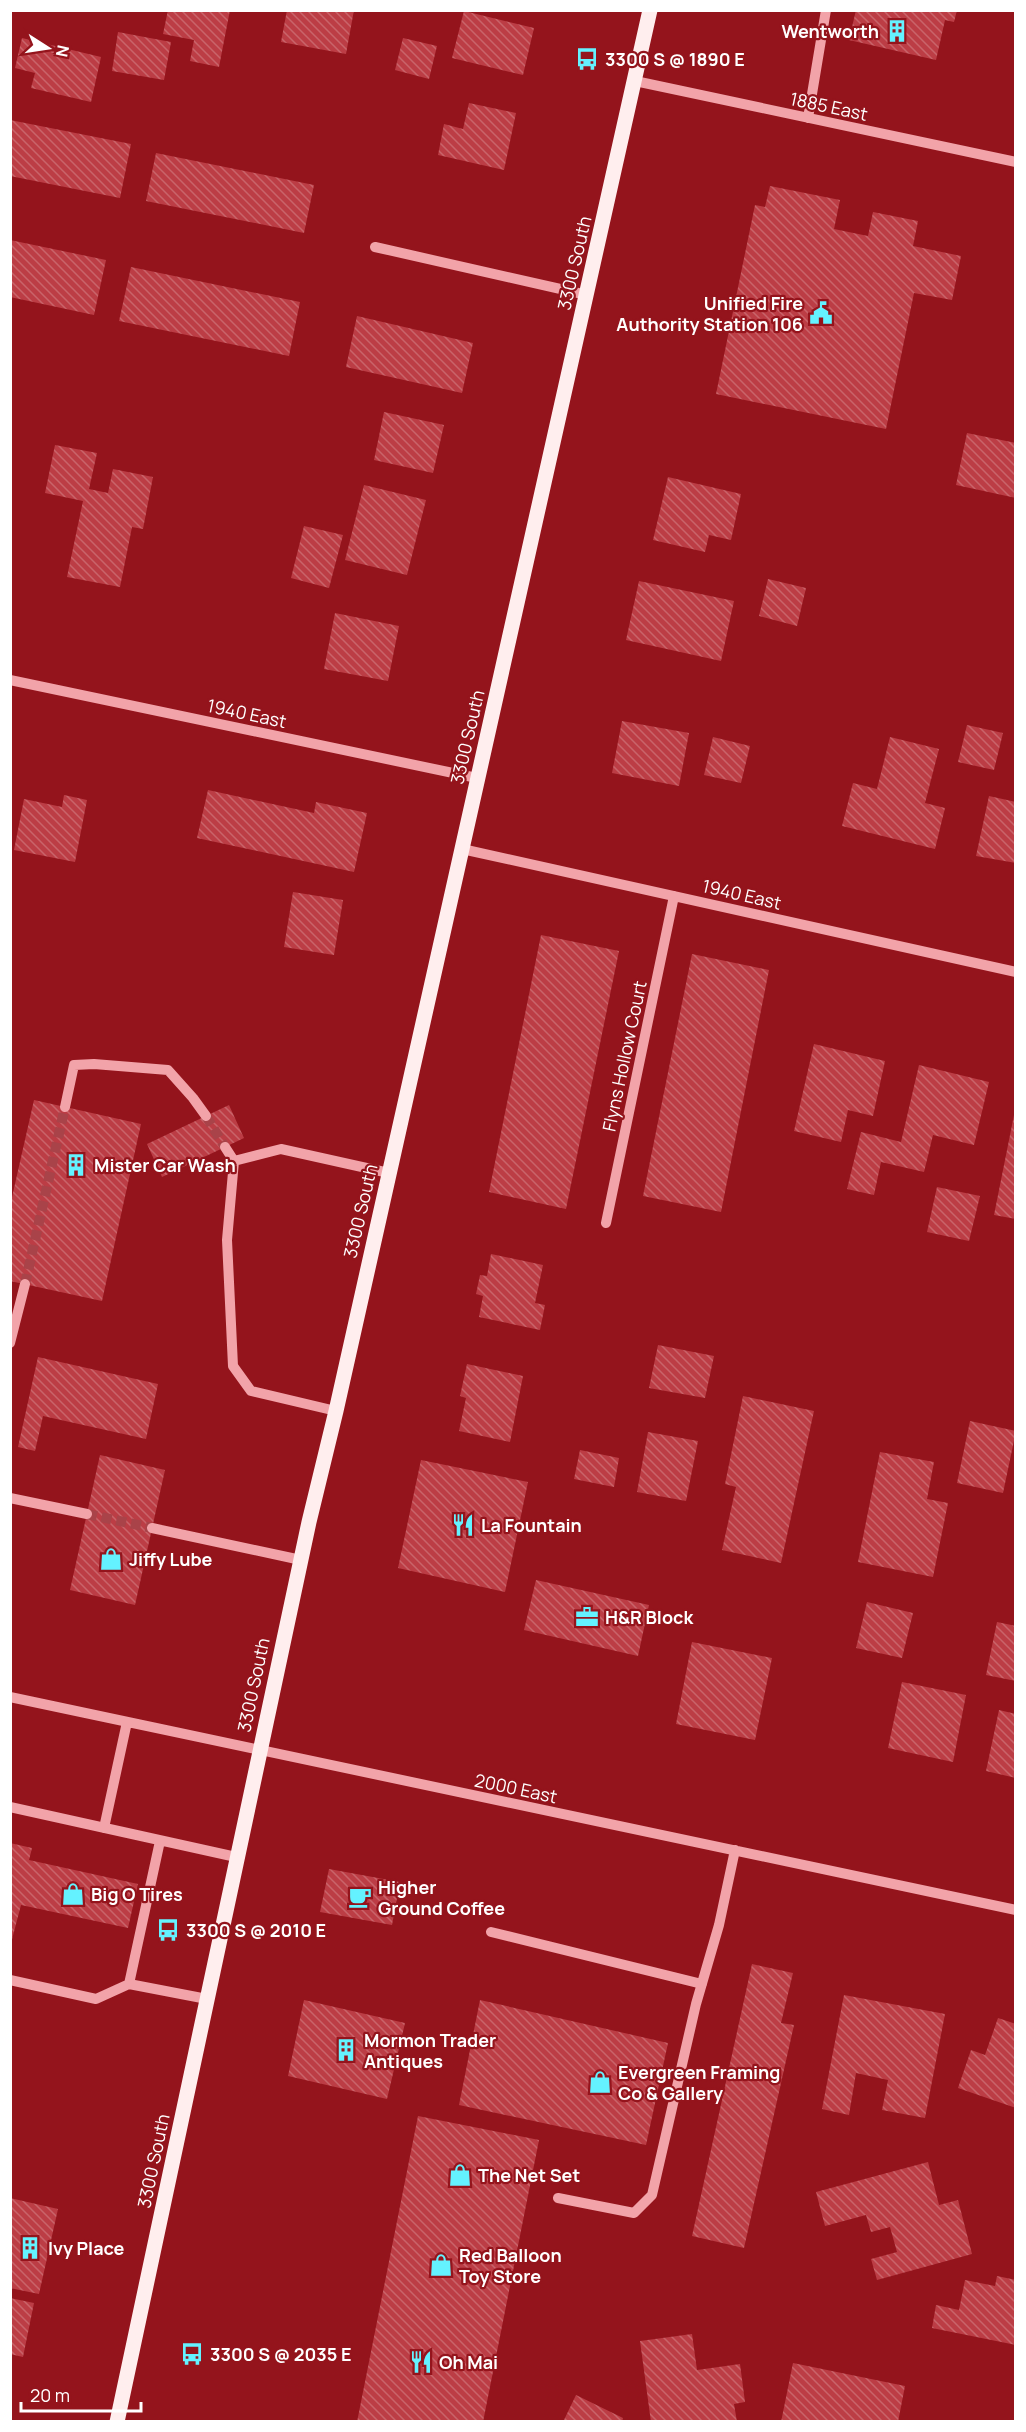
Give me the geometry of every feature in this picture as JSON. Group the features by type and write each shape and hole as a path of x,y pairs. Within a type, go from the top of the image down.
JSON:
{"main road":[{"name":"3300 South","path":"117,2421 301,1560 650,10"}],"street":[{"path":"808,118 826,10"},
{"name":"1885 East","path":"635,81 1016,162"},
{"path":"375,247 587,295"},
{"name":"1940 East","path":"10,680 477,778"},
{"name":"1940 East","path":"462,849 1016,972"},
{"name":"Flyns Hollow Court","path":"606,1223 674,896"},
{"path":"65,1107 74,1065 94,1064 168,1070 206,1116"},
{"path":"225,1147 234,1161 227,1240 233,1366 251,1391 336,1411"},
{"path":"234,1161 281,1149 388,1173"},
{"path":"10,1342 25,1284"},
{"path":"10,1498 87,1514"},
{"path":"152,1528 301,1560"},
{"name":"2000 East","path":"10,1697 1016,1910"},
{"path":"104,1828 127,1722"},
{"path":"10,1807 236,1857"},
{"path":"129,1984 160,1841"},
{"path":"558,2198 634,2213 652,2195 735,1851"},
{"path":"491,1932 702,1984"},
{"path":"10,1980 96,1999 129,1984 207,1999"}],"building":[{"path":"168,10 230,10 219,67 190,61 194,40 163,34"},
{"path":"287,10 354,10 346,54 281,42"},
{"name":"Wentworth","path":"856,10 957,10 954,22 945,20 936,60 849,40"},
{"path":"464,11 534,28 523,75 452,58"},
{"path":"118,32 171,42 164,80 112,71"},
{"path":"22,38 101,57 91,102 31,88 35,73 15,68"},
{"path":"403,38 437,46 429,79 395,70"},
{"path":"469,103 516,113 504,170 438,155 444,124 463,129"},
{"path":"10,120 131,144 120,198 10,176"},
{"path":"156,153 314,185 304,233 146,201"},
{"name":"Unified Fire Authority Station 106","path":"770,186 840,200 834,229 868,236 873,212 918,221 913,246 961,256 952,300 914,293 886,429 716,394 755,205 765,207"},
{"path":"10,240 106,260 94,315 10,297"},
{"path":"131,267 300,302 289,356 119,321"},
{"path":"357,316 473,343 462,393 346,367"},
{"path":"384,412 444,425 433,473 374,460"},
{"path":"967,433 1016,443 1016,498 956,485"},
{"path":"55,445 97,453 89,489 108,493 113,469 153,477 143,529 132,527 120,587 67,577 83,501 45,493"},
{"path":"668,477 741,494 731,540 709,535 705,552 653,540"},
{"path":"364,485 426,500 407,575 345,560"},
{"path":"304,526 343,535 329,588 291,578"},
{"path":"768,579 806,588 797,626 759,616"},
{"path":"639,581 734,601 721,661 626,640"},
{"path":"335,613 399,626 388,681 324,669"},
{"path":"622,721 689,733 679,786 612,773"},
{"path":"967,725 1003,733 994,770 958,762"},
{"path":"713,737 750,746 741,783 704,775"},
{"path":"890,737 939,749 925,803 945,808 935,849 842,826 853,783 877,789"},
{"path":"208,790 314,813 316,802 367,813 354,872 197,838"},
{"path":"64,795 87,800 75,862 14,850 24,799 62,807"},
{"path":"989,796 1016,802 1016,863 976,856"},
{"path":"293,892 343,900 334,955 284,947"},
{"path":"541,935 619,951 566,1209 489,1192"},
{"path":"692,954 769,970 721,1212 643,1196"},
{"path":"814,1044 885,1061 873,1116 848,1110 841,1142 794,1131"},
{"path":"919,1065 989,1082 974,1145 933,1135 924,1172 881,1162 874,1195 847,1189 861,1132 901,1142"},
{"name":"Mister Car Wash","path":"34,1100 141,1124 102,1301 10,1281 10,1206"},
{"path":"229,1105 244,1138 162,1177 147,1144"},
{"path":"1014,1115 1016,1116 1016,1219 994,1215"},
{"path":"937,1187 980,1196 969,1241 927,1232"},
{"path":"491,1254 543,1265 535,1303 545,1305 540,1330 479,1317 483,1296 476,1294 480,1275 487,1276"},
{"path":"658,1345 714,1356 705,1398 649,1388"},
{"path":"38,1357 158,1384 146,1439 43,1416 35,1451 18,1447"},
{"path":"467,1364 523,1376 510,1442 459,1431 466,1398 460,1396"},
{"path":"743,1396 814,1411 781,1563 722,1550 736,1487 725,1484"},
{"path":"970,1421 1016,1431 1003,1493 957,1483"},
{"path":"648,1432 698,1441 686,1501 637,1492"},
{"path":"580,1450 619,1458 614,1487 574,1479"},
{"path":"880,1452 934,1462 927,1499 948,1503 933,1577 858,1562"},
{"name":"Jiffy Lube","path":"100,1455 165,1470 135,1605 70,1590"},
{"name":"La Fountain","path":"421,1460 528,1482 505,1592 398,1568"},
{"name":"H&R Block","path":"536,1580 649,1605 638,1656 524,1630"},
{"path":"867,1602 913,1613 902,1658 856,1648"},
{"path":"997,1622 1016,1626 1016,1681 986,1675"},
{"path":"692,1642 772,1658 755,1740 676,1724"},
{"path":"902,1682 966,1695 953,1762 888,1748"},
{"path":"999,1710 1016,1714 1016,1778 986,1771"},
{"name":"Big O Tires","path":"10,1843 32,1848 29,1860 138,1884 128,1928 21,1905 10,1947"},
{"name":"Higher Ground Coffee","path":"329,1869 400,1882 392,1925 320,1912"},
{"path":"752,1964 793,1973 781,2023 794,2025 744,2248 692,2236"},
{"path":"844,1995 945,2014 925,2118 882,2110 888,2080 856,2073 849,2115 822,2109"},
{"name":"Mormon Trader Antiques","path":"304,2000 405,2023 387,2099 288,2076"},
{"name":"Evergreen Framing Co & Gallery","path":"480,2000 668,2043 646,2145 459,2105"},
{"path":"998,2018 1016,2024 1016,2108 958,2088 971,2050 985,2055"},
{"path":"418,2116 539,2140 483,2422 357,2422"},
{"path":"928,2162 939,2205 958,2200 972,2254 877,2280 871,2259 897,2252 890,2227 871,2232 866,2215 825,2226 816,2192"},
{"name":"Ivy Place","path":"10,2198 58,2209 39,2294 10,2288"},
{"path":"997,2276 1016,2280 1016,2345 932,2328 936,2305 959,2310 965,2280 995,2286"},
{"path":"10,2298 34,2303 23,2357 10,2354"},
{"path":"692,2334 697,2370 740,2364 745,2402 734,2404 737,2422 651,2422 640,2341"},
{"path":"793,2363 905,2386 898,2422 781,2422"},
{"path":"576,2395 623,2418 622,2422 563,2422"}],"tunnel":[{"path":"25,1284 65,1107"},
{"path":"206,1116 225,1147"},
{"path":"87,1514 152,1528"}],"place":[{"name":"Wentworth","path":"897,31"},
{"name":"3300 S @ 1890 E","path":"587,59"},
{"name":"Unified Fire Authority Station 106","path":"821,313"},
{"name":"Mister Car Wash","path":"76,1165"},
{"name":"La Fountain","path":"463,1525"},
{"name":"Jiffy Lube","path":"111,1559"},
{"name":"H&R Block","path":"587,1617"},
{"name":"Big O Tires","path":"73,1894"},
{"name":"Higher Ground Coffee","path":"360,1897"},
{"name":"3300 S @ 2010 E","path":"168,1930"},
{"name":"Mormon Trader Antiques","path":"346,2050"},
{"name":"Evergreen Framing Co & Gallery","path":"600,2082"},
{"name":"The Net Set","path":"460,2175"},
{"name":"Ivy Place","path":"30,2248"},
{"name":"Red Balloon Toy Store","path":"441,2265"},
{"name":"3300 S @ 2035 E","path":"192,2354"},
{"name":"Oh Mai","path":"421,2362"}]}
